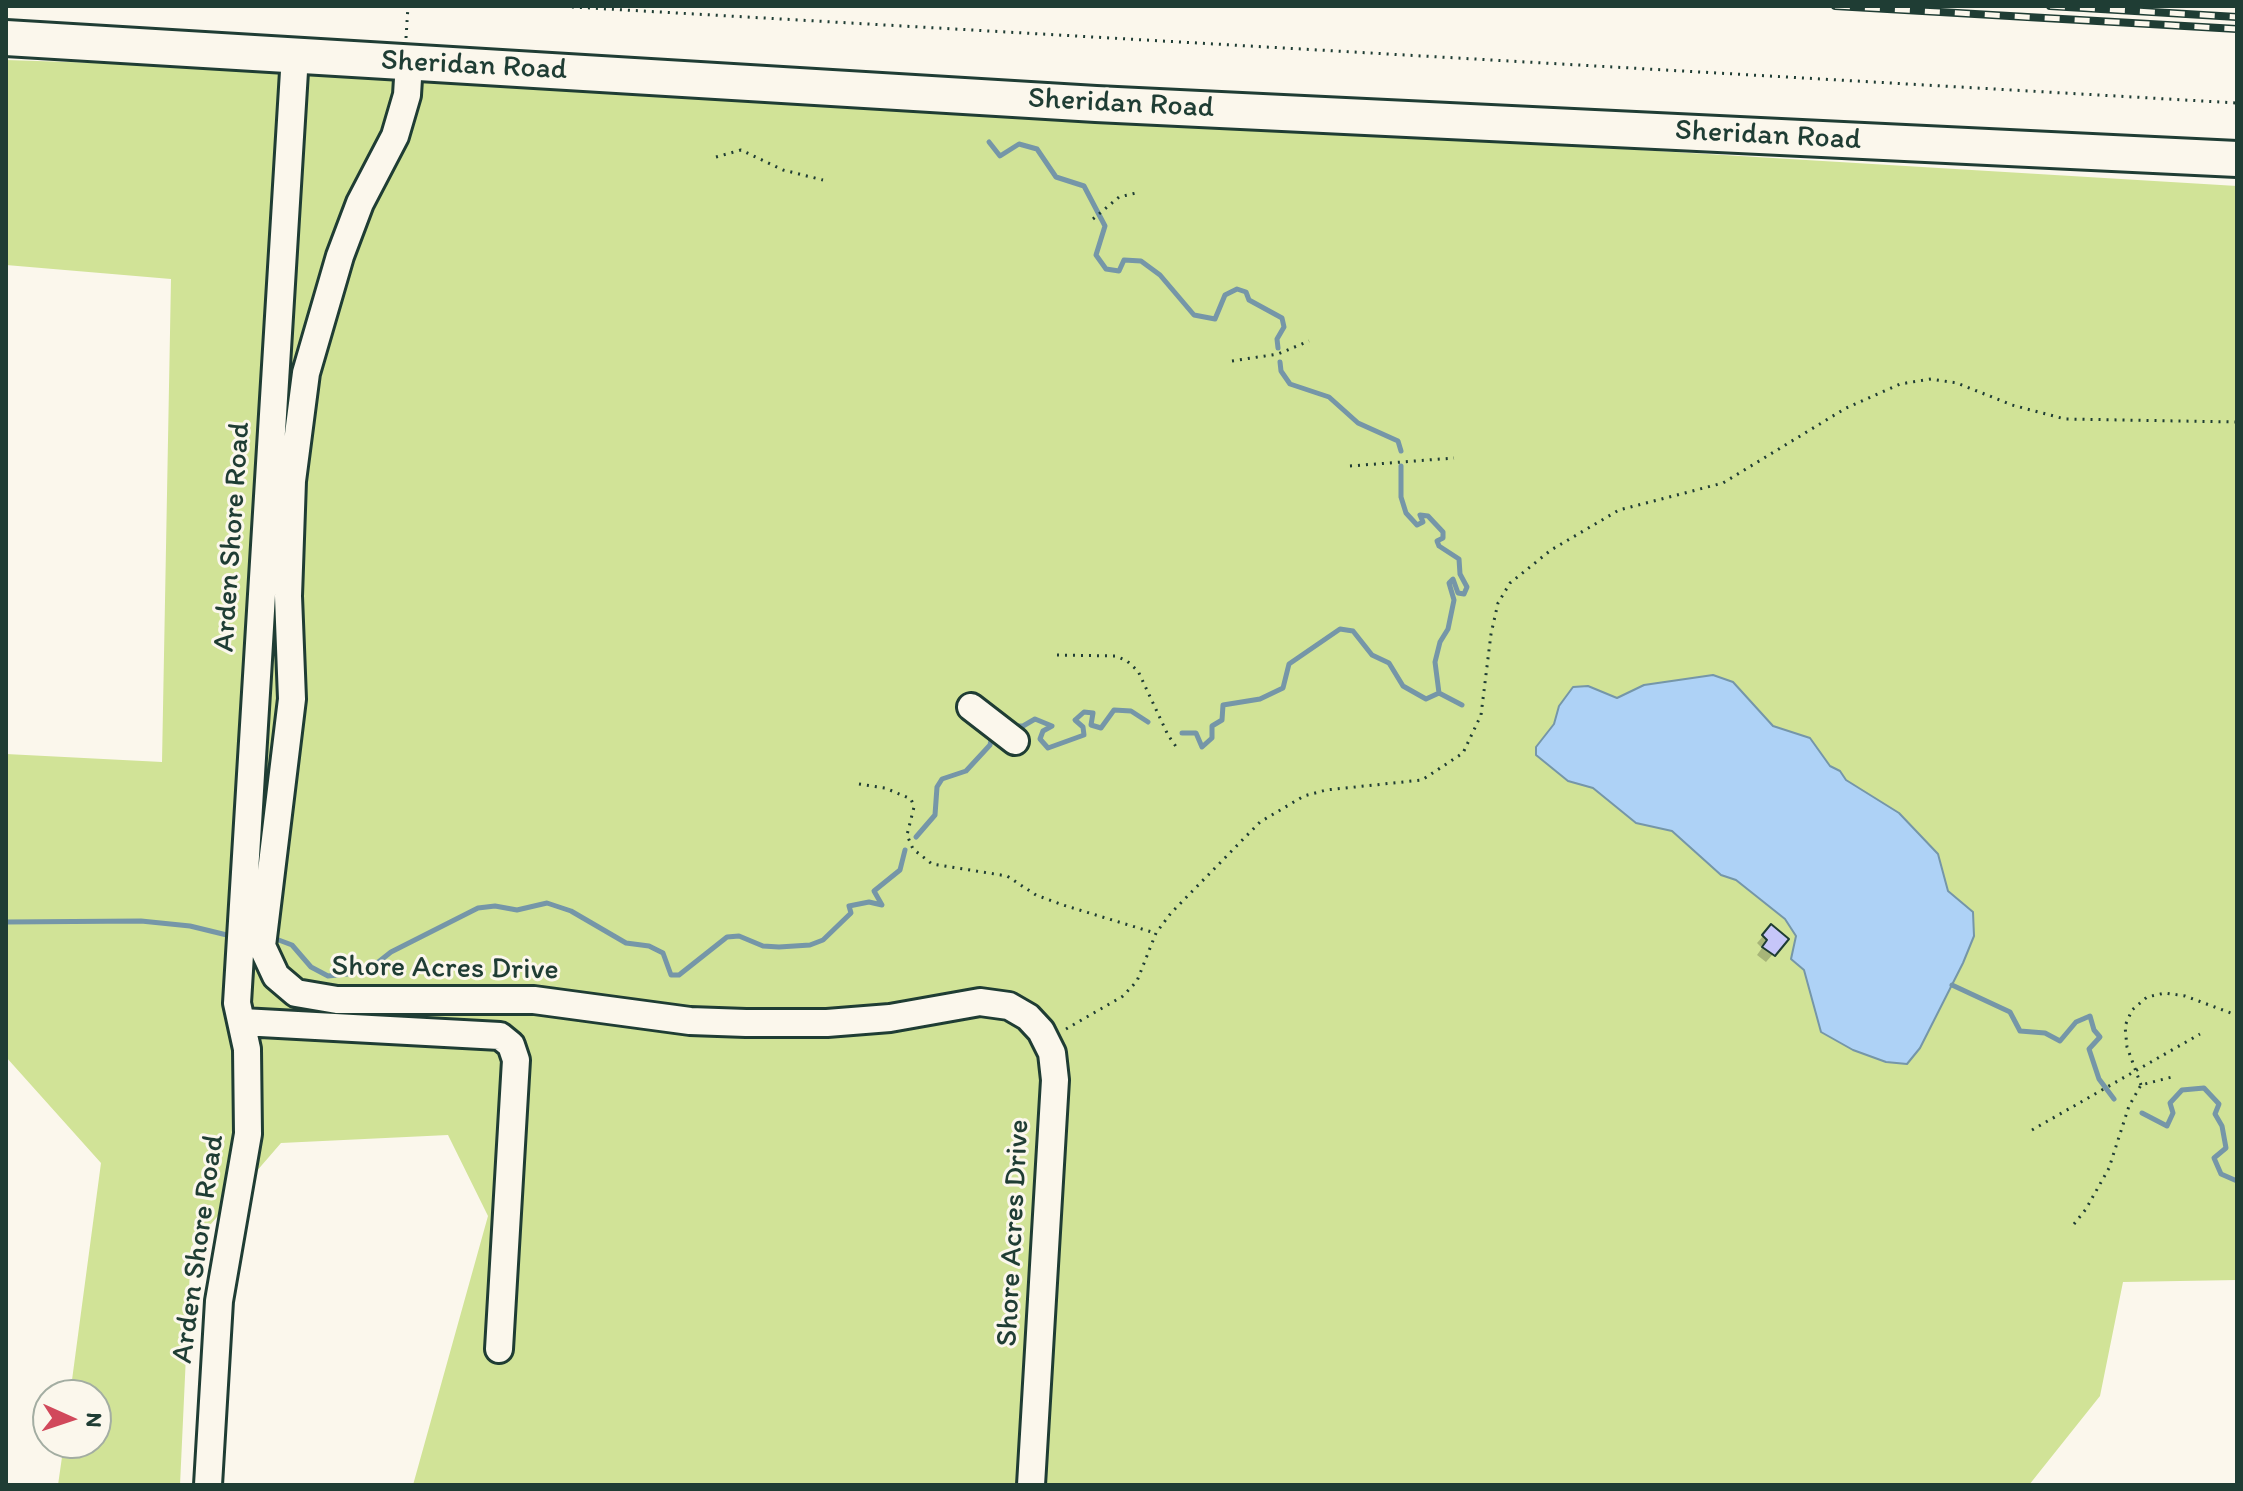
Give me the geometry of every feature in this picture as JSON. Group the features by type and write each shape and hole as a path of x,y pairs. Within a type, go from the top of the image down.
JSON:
{"main road":[{"name":"Sheridan Road","path":"6,38 1096,104 2237,159"}],"street":[{"name":"Arden Shore Road","path":"208,1485 219,1301 248,1134 249,1078 237,1003 295,55"},
{"name":"Shore Acres Drive","path":"409,62 407,95 395,136 360,203 340,256 306,373 298,428 288,596 292,699 262,946 276,976 296,993 315,998 534,1000 690,1021 746,1023 827,1023 890,1018 980,1002 1009,1006 1028,1017 1052,1053 1055,1080 1031,1485"},
{"path":"971,707 1015,741"},
{"path":"242,1022 500,1036 515,1051 499,1349"}],"path":[{"path":"408,6 406,38 409,62"},
{"path":"556,6 2237,103"},
{"path":"716,157 741,150 783,170 823,180"},
{"path":"1093,219 1119,197 1136,193"},
{"path":"1232,361 1278,354 1309,341"},
{"path":"1046,1041 1123,996 1147,964 1156,933 1210,869 1260,822 1283,807 1326,790 1422,780 1463,753 1481,715 1491,634 1498,603 1510,583 1551,550 1619,510 1723,483 1846,408 1900,384 1931,379 1957,383 2012,405 2065,419 2237,422"},
{"path":"1350,466 1454,458"},
{"path":"1057,655 1116,656 1127,661 1138,671 1177,748"},
{"path":"859,784 885,788 911,799 914,807 907,835 913,849 932,864 1007,876 1036,895 1156,933"},
{"path":"2141,1085 2127,1047 2125,1026 2132,1010 2147,997 2165,993 2185,996 2231,1013"},
{"path":"2032,1130 2200,1034"},
{"path":"2074,1224 2109,1168 2129,1106 2141,1085 2176,1076"}],"green space":[{"path":"6,60 315,70 2237,186 2237,1280 2123,1282 2100,1396 2029,1485 413,1485 488,1216 448,1135 281,1143 191,1247 180,1485 58,1485 62,1459 112,1459 112,1379 72,1379 101,1163 6,1057 6,754 162,762 171,279 6,265"}],"water":[{"path":"1713,675 1733,682 1773,726 1810,738 1830,766 1840,771 1846,780 1899,813 1938,854 1948,891 1973,912 1974,936 1963,963 1920,1048 1907,1064 1886,1062 1853,1050 1821,1032 1804,970 1791,959 1796,936 1785,919 1736,880 1721,875 1672,831 1636,823 1593,788 1568,781 1536,755 1536,747 1554,724 1559,706 1573,687 1588,686 1617,698 1644,685"}],"building":[{"path":"1771,924 1789,939 1775,956 1762,947 1767,940 1762,935"}],"waterway":[{"path":"989,142 1000,156 1019,144 1037,149 1056,177 1084,186 1105,226 1096,255 1106,269 1119,271 1124,260 1141,261 1160,275 1194,315 1215,319 1225,295 1237,289 1246,292 1249,300 1282,318 1284,327 1277,339 1278,348"},
{"path":"1280,362 1281,371 1290,384 1329,397 1358,423 1398,441 1401,451"},
{"path":"1401,466 1401,497 1406,513 1417,525 1423,522 1420,515 1428,516 1443,532 1443,538 1437,541 1439,546 1459,559 1460,574 1467,587 1464,594 1458,593 1453,579 1449,583 1454,600 1448,629 1440,642 1435,662 1439,693"},
{"path":"1182,733 1196,733 1202,747 1212,738 1212,726 1222,720 1223,705 1260,699 1283,688 1289,664 1340,629 1353,631 1372,655 1389,663 1403,686 1426,699 1439,693"},
{"path":"1439,693 1462,705"},
{"path":"1011,726 1023,726 1035,719 1052,726 1043,731 1040,739 1048,748 1084,735 1083,727 1075,720 1084,712 1093,713 1091,725 1101,728 1114,710 1131,711 1148,722"},
{"path":"916,837 935,815 937,787 942,779 966,771 990,745 992,735"},
{"path":"276,939 292,945 311,967 328,976 347,974 372,967 391,952 478,908 495,906 517,910 547,903 571,911 626,943 649,946 663,953 671,975 679,975 727,937 739,936 763,946 779,947 810,945 823,940 851,913 849,906 869,902 882,905 874,891 900,870 905,850"},
{"path":"6,922 141,921 190,926 231,936"},
{"path":"1952,985 2010,1012 2020,1031 2045,1033 2060,1041 2076,1022 2090,1016 2094,1030 2100,1037 2089,1049 2099,1079 2114,1099"},
{"path":"2142,1113 2167,1126 2173,1113 2170,1103 2182,1090 2204,1088 2219,1104 2215,1114 2222,1126 2226,1148 2214,1158 2221,1174 2237,1181"}],"railway":[{"path":"1835,6 2237,29"},
{"path":"2050,6 2237,17"}]}
